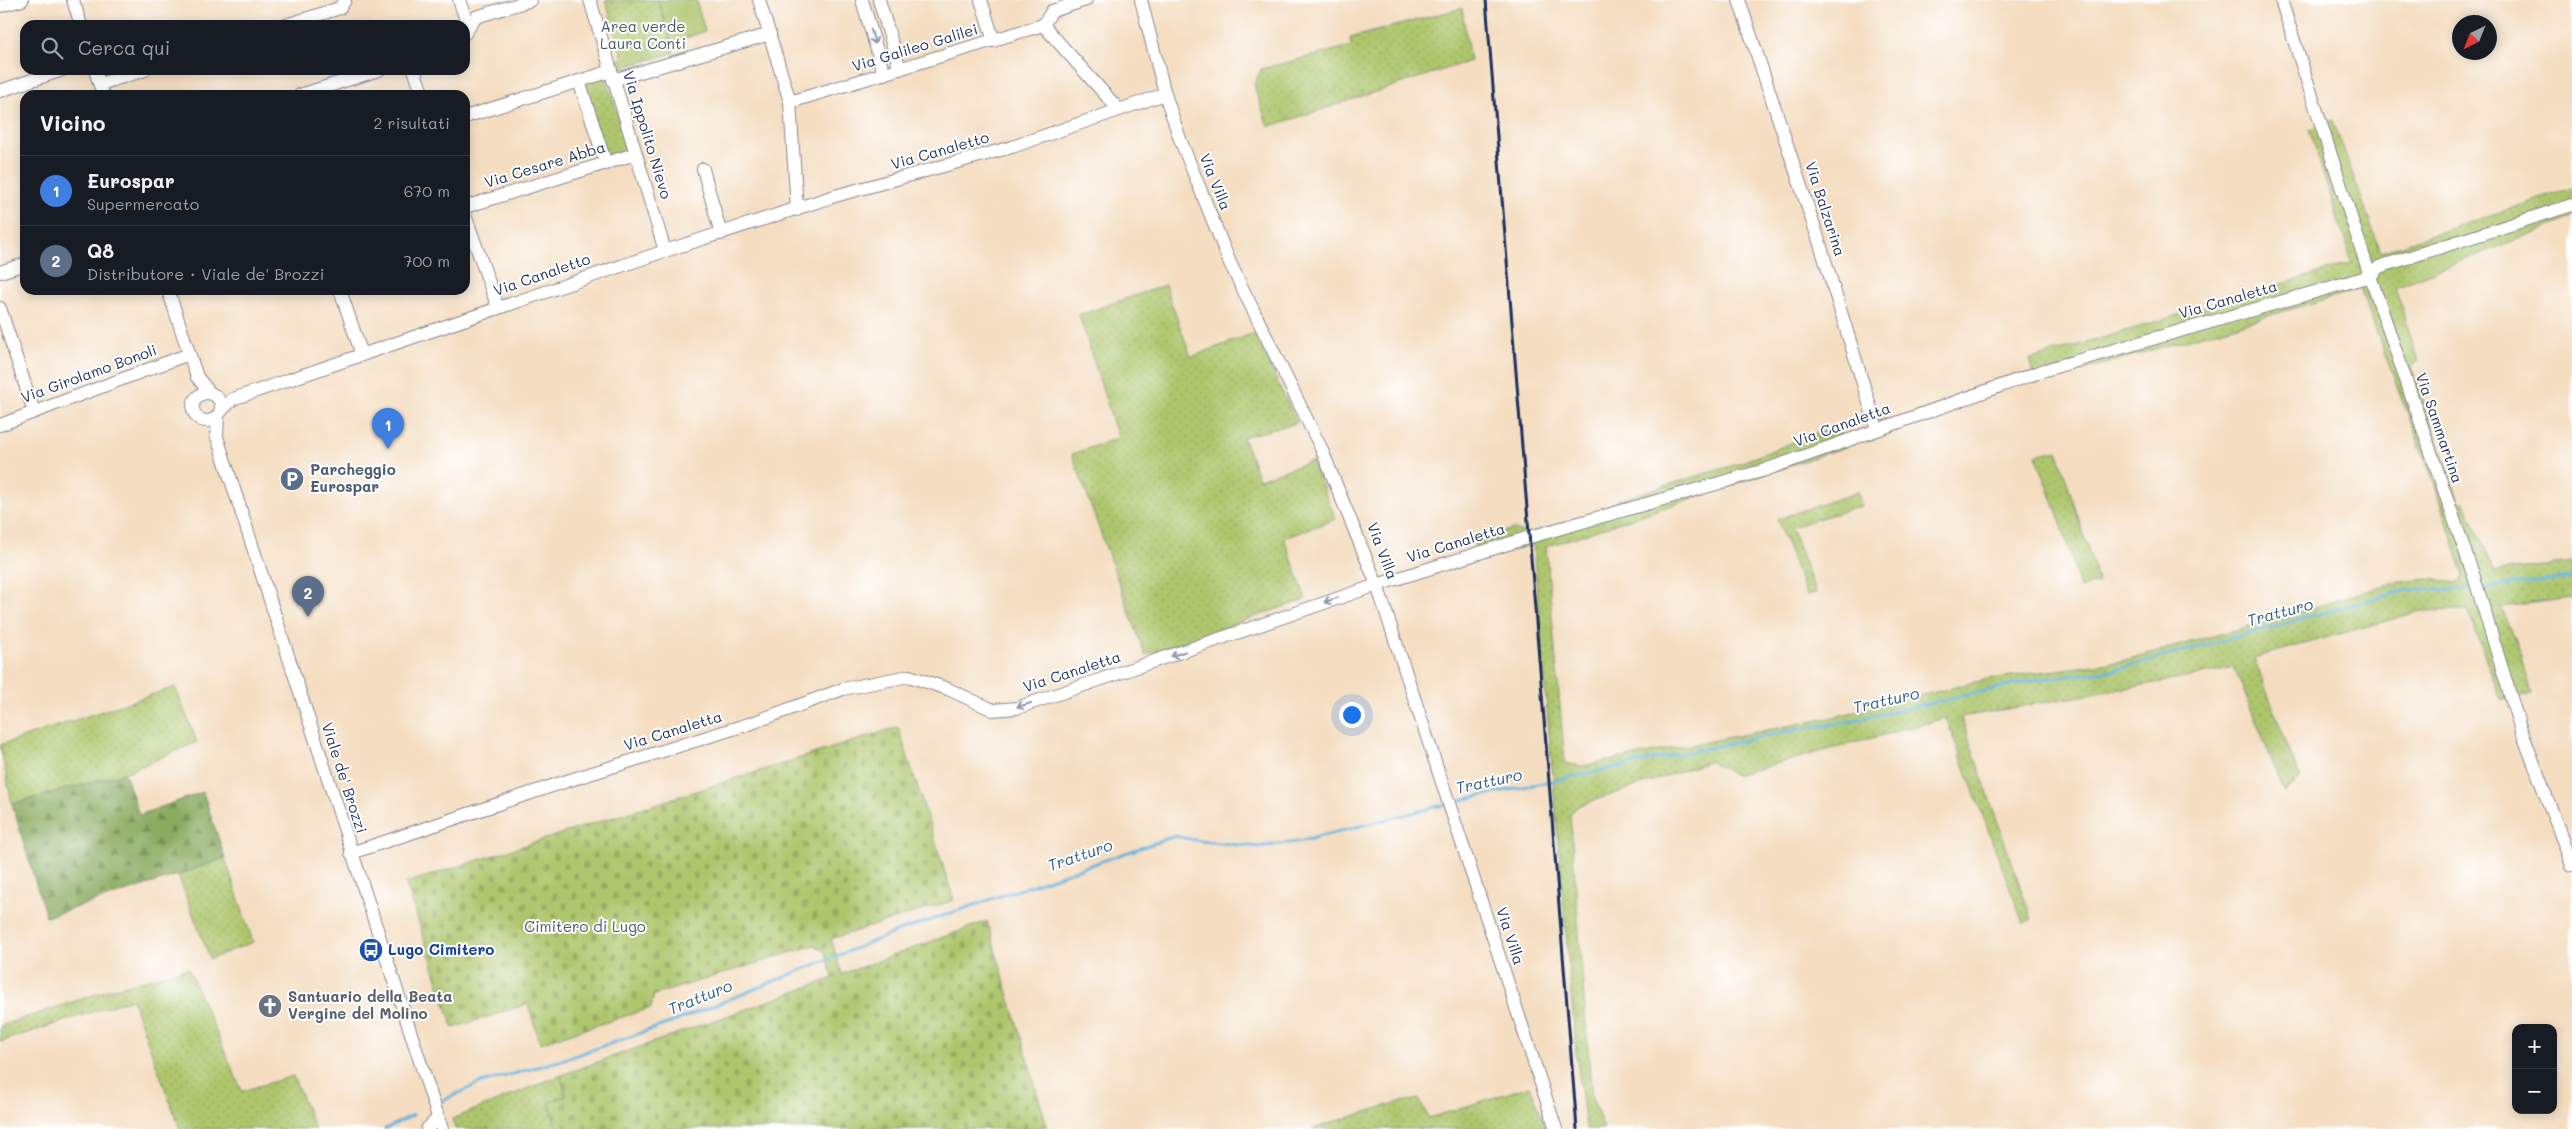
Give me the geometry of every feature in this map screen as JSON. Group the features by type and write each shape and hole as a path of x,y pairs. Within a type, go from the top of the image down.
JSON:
{"street":[{"path":"0,6 22,0"},
{"path":"73,0 79,20"},
{"path":"302,20 340,8 345,0"},
{"path":"459,0 465,20"},
{"path":"470,25 476,17 531,0"},
{"name":"Via Ippolito Nievo","path":"590,0 665,251"},
{"path":"759,0 790,102 797,210"},
{"path":"862,0 884,74"},
{"path":"879,0 900,69"},
{"path":"981,0 994,41"},
{"path":"1086,0 1052,11 1044,26 1119,110"},
{"name":"Via Villa","path":"1141,0 1165,94 1180,139 1230,262 1321,448 1377,584 1556,1129"},
{"name":"Via Balzarina","path":"1739,0 1820,244 1877,428"},
{"name":"Via Sammartina","path":"2281,0 2370,276 2477,588 2519,724 2572,865"},
{"name":"Via Galileo Galilei","path":"790,102 1044,26"},
{"path":"470,115 579,81 612,76 770,34"},
{"path":"0,91 47,75"},
{"path":"98,75 102,90 134,75"},
{"path":"316,90 363,75"},
{"path":"416,75 421,90"},
{"path":"579,81 606,164"},
{"name":"Via Canaletto","path":"219,414 233,399 665,251 797,210 835,196 1012,147 1165,94"},
{"name":"Via Cesare Abba","path":"470,205 635,154"},
{"path":"703,169 721,234"},
{"name":"Via Canaletta","path":"351,854 567,781 752,723 843,689 909,676 948,690 993,710 1017,708 1054,697 1377,584 1765,470 1877,428 2045,370 2370,276 2379,267 2572,205"},
{"path":"470,229 498,308"},
{"path":"0,272 20,266"},
{"name":"Viale de' Brozzi","path":"170,295 197,377 220,403 217,438 440,1124"},
{"path":"342,295 362,355"},
{"path":"0,308 34,412"},
{"name":"Via Girolamo Bonoli","path":"0,425 189,354"},
{"name":"Viale de' Brozzi","path":"197,377 193,409 217,438"},
{"path":"194,400 201,394 212,394 233,399"},
{"path":"201,420 210,421 219,414"},
{"path":"427,1129 440,1124"}],"green space":[{"name":"Area verde Laura Conti","path":"605,0 658,0 674,53 619,68 617,60 623,58"},
{"path":"658,0 696,0 705,31 672,43"},
{"path":"1462,8 1470,61 1268,127 1254,85 1261,69 1351,46 1350,38"},
{"path":"606,76 629,152 607,160 582,82"},
{"path":"2333,120 2381,252 2572,188 2572,218 2395,287 2418,361 2411,367 2459,501 2465,503 2495,571 2572,563 2572,598 2501,607 2521,653 2532,694 2501,700 2468,610 2422,611 2254,658 2300,778 2285,793 2234,667 2190,677 1961,717 2032,920 2023,923 1946,718 1735,775 1711,761 1578,806 1570,814 1589,1063 1592,1098 1604,1129 1586,1129 1576,1051 1533,544 1483,560 1473,542 1513,529 1528,534 1609,510 1618,500 1737,464 1817,433 1838,427 1845,447 1546,547 1565,763 1582,766 1829,718 1988,679 2118,662 2282,617 2392,583 2428,579 2459,582 2464,576 2433,480 2360,289 2036,384 2029,360 2352,263 2309,129"},
{"path":"1165,285 1191,357 1254,333 1297,423 1243,437 1259,479 1312,461 1336,519 1284,538 1306,599 1145,655 1072,454 1118,438 1079,315"},
{"path":"2057,450 2099,583 2080,588 2062,526 2036,455"},
{"path":"1858,492 1861,506 1791,527 1816,593 1806,595 1777,519"},
{"path":"175,687 197,742 125,773 12,804 0,745"},
{"name":"Cimitero di Lugo","path":"898,727 954,900 831,939 842,974 987,921 1047,1126 1033,1129 557,1129 549,1102 566,1096 561,1075 833,978 825,952 815,945 654,995 651,1008 540,1043 528,1004 453,1028 406,883"},
{"path":"125,773 139,815 203,792 225,858 46,917 12,804"},
{"path":"225,858 253,942 210,959 178,875"},
{"path":"188,968 242,1091 293,1076 315,1129 180,1129 132,999 0,1042 0,1026 108,990"},
{"path":"561,1075 566,1096 549,1102 557,1129 455,1129 452,1119"},
{"path":"1530,1086 1546,1129 1312,1129 1395,1103 1419,1099 1429,1118"}],"waterway":[{"name":"Tratturo","path":"2481,588 2572,578"},
{"name":"Tratturo","path":"1452,802 1794,730 1847,722 2034,680 2115,670 2407,590 2474,589"},
{"name":"Tratturo","path":"442,1101 478,1084 562,1060 673,1022 896,932 1175,836 1200,841 1258,847 1302,841 1447,804"},
{"name":"Tratturo","path":"385,1129 413,1115"}],"railway":[{"path":"1486,0 1577,1129"}],"place":[{"name":"Eurospar","path":"388,449"},
{"name":"Parcheggio Eurospar","path":"292,479"},
{"name":"Q8","path":"308,617"},
{"name":"Lugo Cimitero","path":"371,950"},
{"name":"Santuario della Beata Vergine del Molino","path":"270,1006"}]}
